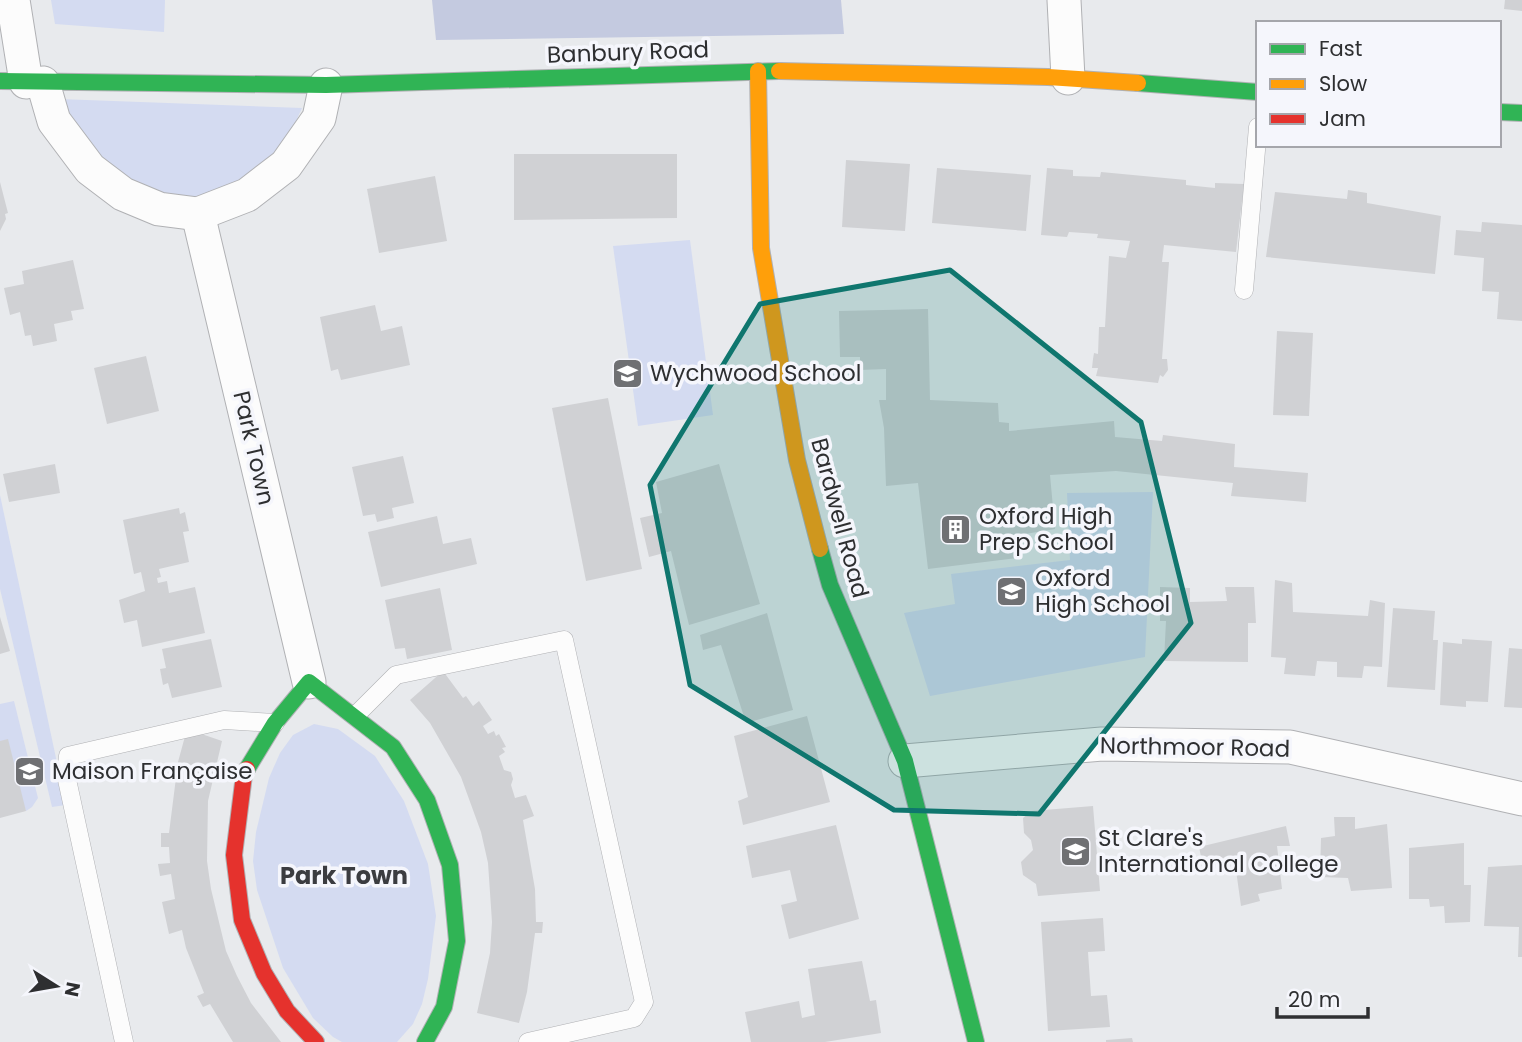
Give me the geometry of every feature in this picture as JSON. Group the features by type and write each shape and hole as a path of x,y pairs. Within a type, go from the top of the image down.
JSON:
{"street":[{"path":"13,0 23,82 90,169 122,194 159,209 198,214 247,195 286,165 319,118 326,85"},
{"path":"1064,0 1068,78"},
{"name":"Banbury Road","path":"23,82 326,85 758,71 919,72 1068,78 1256,92"},
{"name":"Bardwell Road","path":"758,71 761,248 797,460 830,585 905,761 976,1042"},
{"path":"1501,112 1522,113"},
{"name":"Park Town","path":"198,214 309,682"},
{"path":"316,1042 287,1011 264,972 242,920 234,855 244,775 275,723 309,682 393,747 427,800 450,865 457,941 443,1007 425,1042"},
{"name":"Northmoor Road","path":"905,761 1102,744 1290,747 1522,799"}],"lane":[{"path":"1244,290 1256,147"},
{"path":"355,716 396,675 564,640 644,1002 634,1018 528,1042"},
{"path":"124,1042 66,775 68,756 224,720 275,723"}],"highlighted area":[{"path":"950,270 1141,422 1191,623 1039,814 894,810 690,685 650,485 760,304"}],"shaded area":[{"path":"51,0 165,0 164,32 55,24"},
{"path":"432,0 841,0 844,34 436,40"},
{"path":"59,99 302,108 286,143 243,185 200,200 161,197 91,157"},
{"path":"690,240 713,415 638,426 613,246"},
{"path":"1153,492 1145,657 930,696 904,613 955,604 951,574 1070,560 1067,493"},
{"path":"0,495 66,805 52,807 0,589"},
{"path":"14,701 38,798 26,811 0,741 0,704"},
{"path":"314,724 338,729 375,756 404,801 428,864 436,916 428,979 422,1004 413,1024 397,1042 342,1042 313,1018 283,968 257,890 253,861 256,832 269,778 280,753 293,735"}],"building":[{"path":"1505,0 1522,0 1522,11 1504,9"},
{"path":"514,154 677,154 677,218 514,220"},
{"path":"846,160 910,164 905,231 842,227"},
{"path":"937,168 1031,175 1026,231 932,223"},
{"path":"1047,168 1073,170 1073,176 1100,177 1101,172 1186,180 1186,185 1215,188 1215,183 1244,184 1236,252 1164,245 1162,262 1169,262 1162,359 1167,359 1168,370 1163,377 1160,375 1158,383 1096,376 1098,368 1092,368 1094,353 1098,354 1099,327 1105,327 1109,256 1126,258 1130,241 1097,238 1098,234 1069,232 1067,237 1041,235"},
{"path":"435,176 447,241 379,253 367,189"},
{"path":"0,182 8,213 5,214 6,219 0,231"},
{"path":"1348,190 1367,193 1367,203 1441,216 1435,274 1266,257 1275,192 1347,199"},
{"path":"1482,222 1522,225 1522,321 1497,319 1499,292 1482,291 1484,258 1454,255 1456,230 1481,232"},
{"path":"73,260 84,309 71,311 73,320 54,324 57,341 33,346 31,335 25,336 20,312 10,315 4,288 24,284 22,271"},
{"path":"375,305 381,331 402,326 410,365 341,380 338,369 331,371 320,317"},
{"path":"928,309 930,400 998,403 999,422 1009,423 1009,431 1114,421 1115,437 1162,441 1163,435 1235,444 1234,467 1308,473 1306,502 1231,496 1233,483 1116,471 1050,475 1055,529 1013,536 1017,558 928,569 918,483 886,486 884,428 879,400 886,400 886,369 860,370 860,357 840,357 839,311"},
{"path":"1277,331 1313,333 1309,416 1273,415"},
{"path":"146,356 159,411 107,424 94,368"},
{"path":"608,398 642,569 586,581 552,408"},
{"path":"403,456 414,503 392,508 394,518 377,522 375,514 363,516 352,467"},
{"path":"55,464 60,493 9,502 3,474"},
{"path":"719,464 760,604 689,625 671,551 649,557 640,518 662,513 656,482"},
{"path":"179,508 180,514 185,512 189,531 183,532 189,562 159,569 161,577 157,578 158,583 167,581 169,593 195,587 205,633 142,647 137,620 124,623 119,600 145,591 141,572 134,574 123,520"},
{"path":"437,516 443,544 471,538 477,564 381,587 368,532"},
{"path":"1275,580 1292,583 1293,612 1368,616 1370,600 1385,603 1382,667 1364,666 1362,678 1337,677 1337,662 1317,661 1315,676 1284,674 1286,658 1271,657"},
{"path":"1160,587 1190,588 1190,602 1227,601 1225,587 1254,587 1256,623 1248,623 1248,662 1164,661 1166,621 1160,621"},
{"path":"440,588 452,650 407,659 405,648 395,649 385,600"},
{"path":"1393,608 1435,611 1433,640 1438,640 1435,690 1387,687"},
{"path":"767,613 793,710 746,723 721,645 703,650 700,635"},
{"path":"0,617 10,651 0,654"},
{"path":"211,639 222,687 172,698 168,683 163,685 160,669 166,668 162,649"},
{"path":"1462,639 1492,641 1488,702 1466,701 1466,707 1440,705 1443,642 1462,644"},
{"path":"1509,648 1522,649 1522,708 1504,707"},
{"path":"443,671 463,698 466,696 473,706 479,701 492,720 483,726 488,734 494,731 496,736 499,734 506,747 502,748 505,752 499,756 504,770 511,772 515,798 526,795 534,816 523,820 535,889 536,922 543,922 542,933 535,933 527,992 519,1023 477,1013 490,953 492,922 488,863 481,832 461,777 430,723 410,700"},
{"path":"807,716 830,802 743,825 738,801 748,797 734,736"},
{"path":"187,729 222,741 208,801 207,861 211,889 226,951 237,976 251,1003 281,1042 233,1042 210,1004 203,1007 197,996 204,993 186,948 182,930 169,934 162,902 175,899 171,874 160,876 158,864 170,863 169,847 161,847 161,833 169,833 178,762"},
{"name":"Maison Française","path":"8,739 26,811 0,818 0,741"},
{"path":"1093,806 1100,891 1038,896 1036,884 1023,875 1021,862 1033,850 1031,840 1024,833 1023,818 1032,811"},
{"path":"1334,817 1355,817 1355,829 1387,824 1392,888 1351,891 1348,878 1320,877 1321,838 1335,836"},
{"path":"836,825 859,919 789,939 781,905 797,901 790,870 752,878 746,846"},
{"path":"1286,826 1290,846 1277,846 1282,889 1258,894 1260,901 1241,906 1235,863 1204,871 1199,847"},
{"path":"1464,843 1464,885 1471,885 1470,922 1445,923 1444,906 1430,907 1429,899 1409,899 1409,848"},
{"path":"1522,865 1522,957 1518,957 1519,927 1484,926 1488,867"},
{"path":"1103,918 1105,951 1088,952 1091,996 1107,995 1110,1027 1048,1031 1041,922"},
{"path":"862,961 870,1001 876,1000 881,1033 825,1042 751,1042 745,1012 799,1001 802,1018 815,1015 808,969"},
{"path":"1132,1038 1133,1042 1106,1042 1106,1040"}],"traffic: fast":[{"path":"0,81 326,85 779,71"},
{"path":"1138,83 1256,92"},
{"path":"1501,112 1522,113"},
{"path":"820,549 830,585 905,761 976,1042"},
{"path":"247,769 275,723 309,682 393,747 427,800 450,865 457,941 444,1007 425,1042"}],"traffic: slow":[{"path":"758,71 761,248 797,460 820,549"},
{"path":"779,71 1048,77 1138,83"}],"traffic: jam":[{"path":"247,769 234,855 242,920 264,973 287,1011 316,1042"}],"place":[{"name":"Wychwood School","path":"627,373"},
{"name":"Oxford High Prep School","path":"956,529"},
{"name":"Oxford High School","path":"1012,591"},
{"name":"Maison Française","path":"29,771"},
{"name":"St Clare's International College","path":"1075,851"}],"district":[{"name":"Park Town","path":"344,876"}]}
